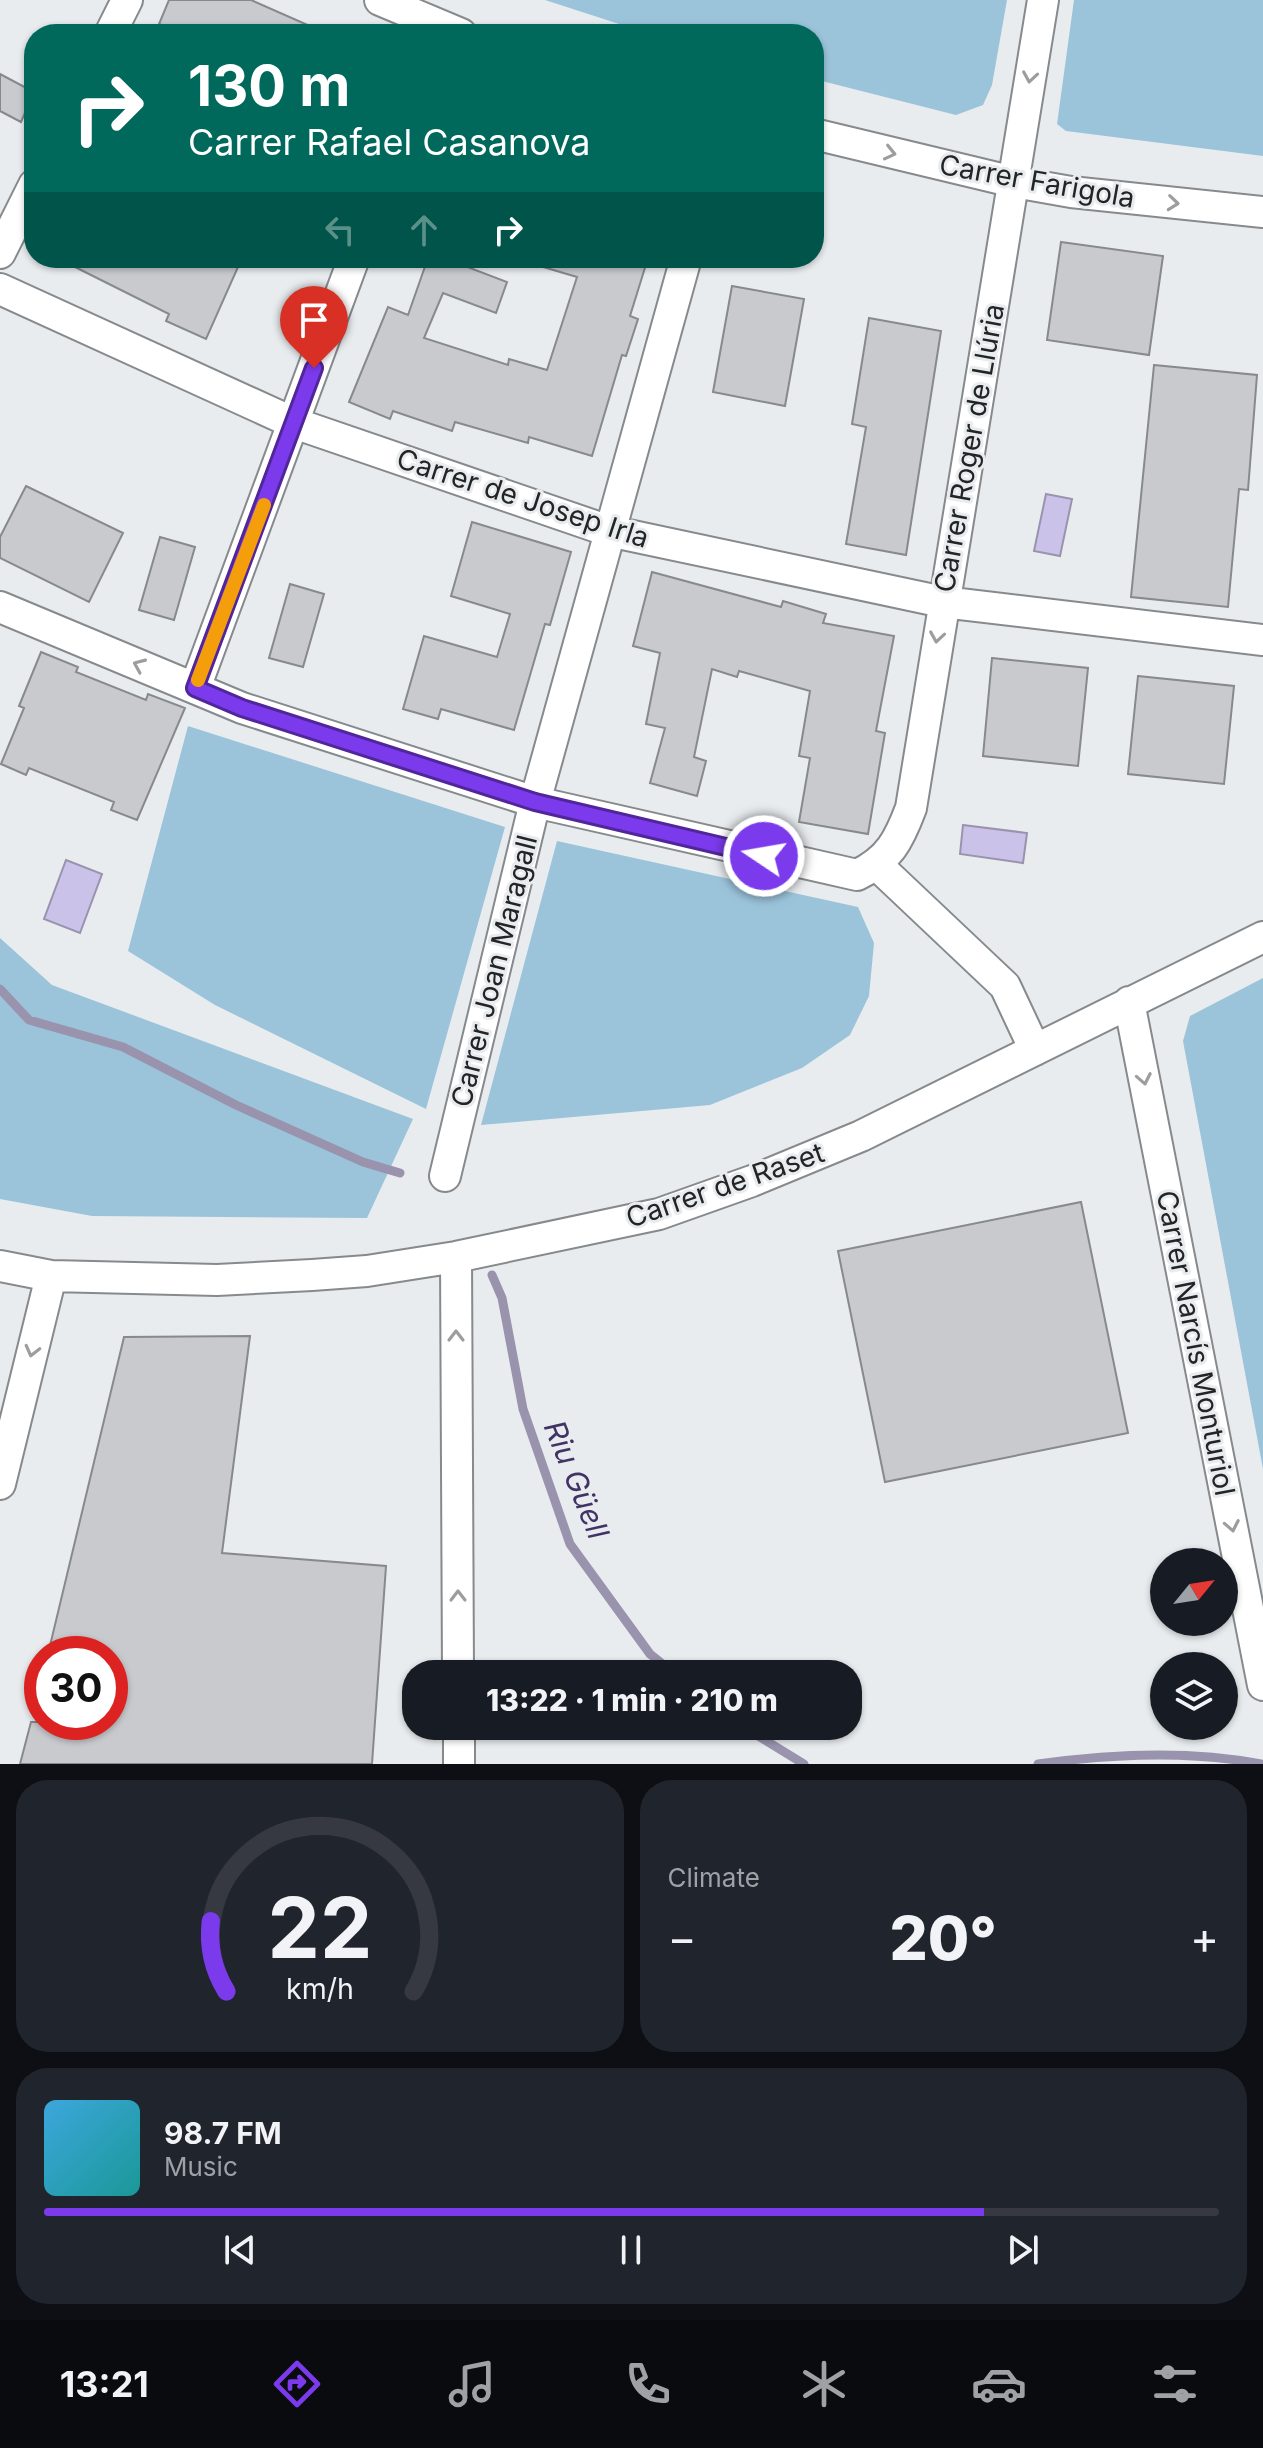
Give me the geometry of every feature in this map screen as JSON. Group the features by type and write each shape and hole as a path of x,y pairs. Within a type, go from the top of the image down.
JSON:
{"street":[{"path":"115,24 127,0"},
{"path":"380,0 445,23"},
{"name":"Carrer Roger de Llúria","path":"867,870 898,842 911,808 1043,0"},
{"name":"Carrer Farigola","path":"824,136 1014,182 1071,192 1263,212"},
{"path":"0,253 24,205"},
{"path":"195,688 350,268"},
{"name":"Carrer Joan Maragall","path":"445,1176 535,802 683,268"},
{"name":"Carrer de Josep Irla","path":"0,289 294,423 609,531 943,602 1263,640"},
{"path":"0,607 242,708 535,802 867,870 1005,986 1035,1050"},
{"name":"Carrer de Raset","path":"0,1266 51,1276 217,1280 367,1271 456,1257 659,1214 739,1186 861,1136 1263,937"},
{"name":"Carrer Narcís Monturiol","path":"1129,1002 1263,1685"},
{"path":"456,1257 458,1660"},
{"path":"0,1484 51,1276"},
{"path":"459,1740 459,1764"}],"shaded area":[{"path":"545,0 1007,0 992,85 983,105 956,115 824,82 824,24 619,24"},
{"path":"1074,0 1263,0 1263,156 1066,131 1057,124"},
{"path":"1046,494 1072,499 1060,556 1034,551"},
{"path":"188,726 505,827 426,1109 215,1005 128,951"},
{"path":"963,825 1027,833 1023,863 960,854"},
{"path":"557,841 858,907 874,943 869,996 850,1035 802,1068 710,1105 481,1125"},
{"path":"66,860 102,874 80,933 44,919"},
{"path":"0,938 52,985 413,1119 367,1218 92,1216 0,1199"},
{"path":"1263,978 1263,1469 1183,1041 1190,1016"}],"building":[{"path":"169,0 251,0 305,24 159,24"},
{"path":"0,74 24,87 24,115 21,122 0,111"},
{"path":"1061,242 1163,256 1149,355 1047,340"},
{"path":"77,268 238,268 206,339 166,321 169,314"},
{"path":"424,268 470,268 507,282 496,313 443,293 424,338 508,365 509,359 547,370 577,277 547,268 645,268 630,316 638,319 626,356 622,355 592,456 529,437 528,443 455,422 452,431 393,411 390,419 349,402 388,307 408,315"},
{"path":"732,286 804,299 785,406 713,392"},
{"path":"869,318 941,331 906,555 846,544 866,427 852,424"},
{"path":"1154,365 1257,375 1248,490 1239,489 1228,607 1131,597"},
{"path":"26,486 123,533 89,602 0,558 0,537"},
{"path":"472,522 571,552 550,625 545,624 514,730 441,709 438,719 403,709 424,636 497,657 510,614 451,596"},
{"path":"160,537 195,547 174,620 139,610"},
{"path":"652,572 781,607 783,601 826,614 823,623 894,636 876,731 885,733 868,834 799,822 810,758 799,756 810,691 739,671 737,677 712,669 694,757 706,761 697,796 650,783 665,728 646,724 660,653 633,646"},
{"path":"290,584 324,594 303,667 269,658"},
{"path":"41,652 78,667 76,672 146,700 148,694 185,708 137,820 111,810 114,802 29,768 26,775 1,764 24,708 19,706"},
{"path":"992,658 1088,668 1078,766 983,756"},
{"path":"1138,676 1234,686 1224,784 1128,774"},
{"path":"1081,1202 1128,1433 885,1482 838,1251"},
{"path":"250,1336 222,1553 386,1566 372,1764 20,1764 26,1740 128,1740 128,1636 52,1636 124,1337"}],"waterway":[{"name":"Riu Güell","path":"0,989 29,1020 123,1047 236,1105 363,1162 400,1173"},
{"name":"Riu Güell","path":"492,1275 502,1298 523,1409 570,1544 658,1660"},
{"name":"Riu Güell","path":"765,1740 804,1764"},
{"name":"Riu Güell","path":"1038,1764 1150,1755 1206,1757 1261,1764"}],"slow traffic":[{"path":"198,680 264,505"}],"route":[{"path":"314,368 195,688 242,708 535,802 764,856"}]}
